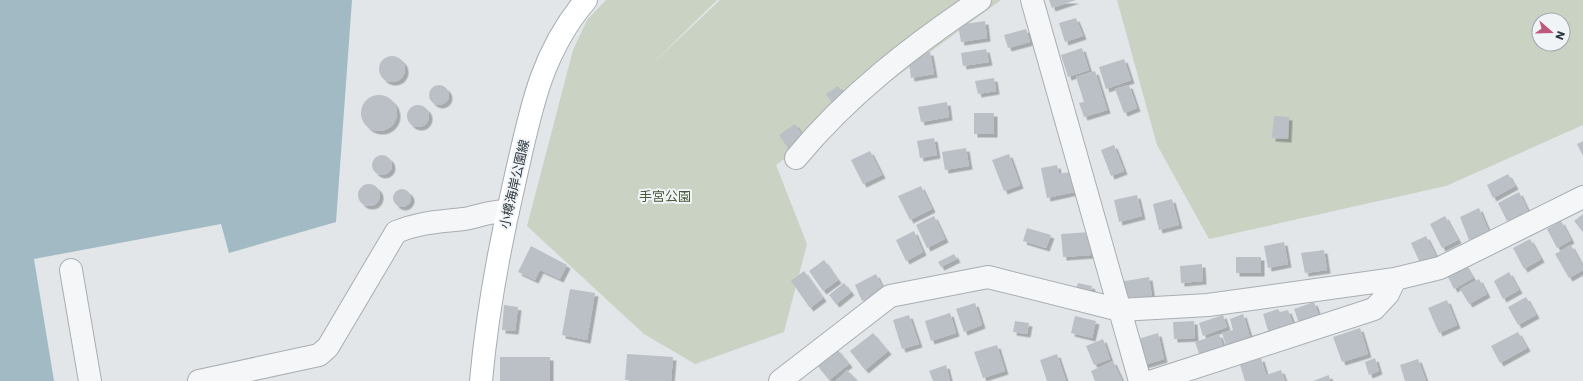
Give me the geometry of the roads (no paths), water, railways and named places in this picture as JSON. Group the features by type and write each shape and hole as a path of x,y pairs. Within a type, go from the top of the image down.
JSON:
{"main road":[{"name":"小樽海岸公園線","path":"481,381 486,325 508,211 531,110 544,69 560,34 586,0"}],"street":[{"path":"796,158 820,129 877,77 935,30 980,0"},
{"path":"1032,0 1140,381"},
{"path":"780,381 890,296 934,286 988,278 1120,310 1208,305 1395,280 1440,268 1583,196"},
{"path":"200,381 319,355 328,347 396,232 416,224 466,218 491,212 508,211"},
{"path":"71,270 90,381"},
{"path":"1153,381 1374,309 1388,294 1395,280"}],"water":[{"path":"0,0 352,0 336,222 229,253 221,224 34,259 54,381 0,381"}],"park label":[{"name":"手宮公園","path":"665,196"}]}
